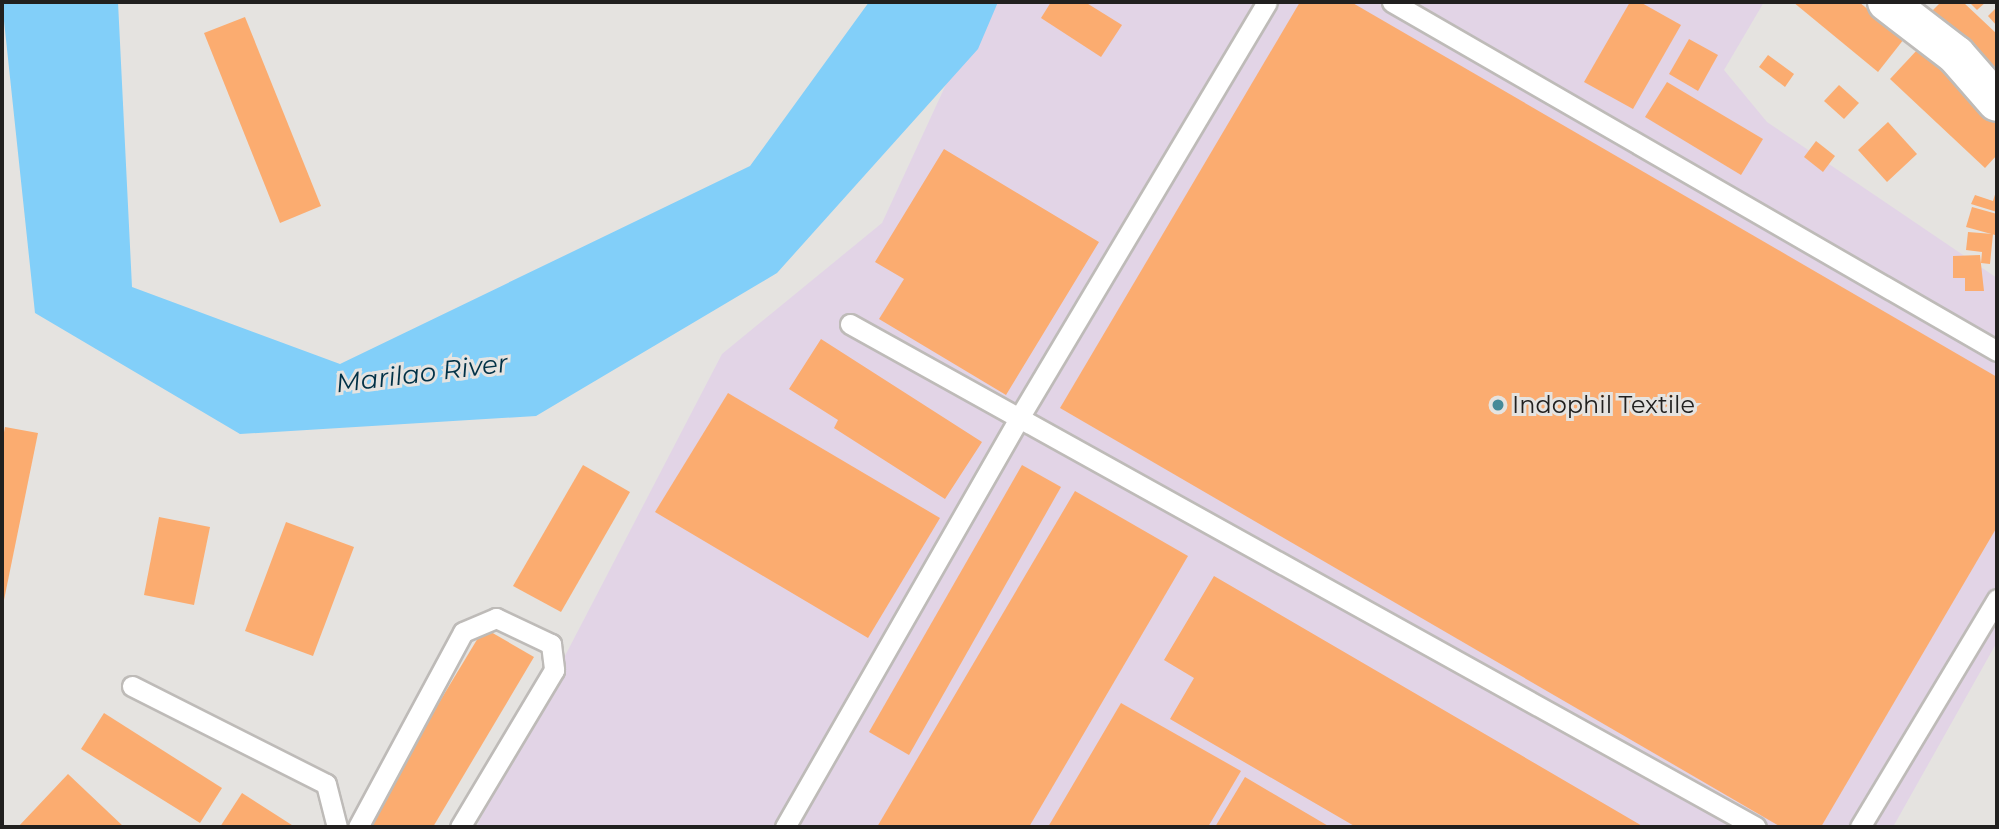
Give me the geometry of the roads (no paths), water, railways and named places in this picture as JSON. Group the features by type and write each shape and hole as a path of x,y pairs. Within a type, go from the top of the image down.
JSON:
{"street":[{"path":"1887,2 1956,55 1997,102"}],"lane":[{"path":"785,827 1019,418 1267,2"},
{"path":"1392,2 1997,351"},
{"path":"850,324 1756,827"},
{"path":"1860,827 1997,599"},
{"path":"358,827 463,632 496,618 551,644 554,670 460,827"},
{"path":"132,687 326,784 337,827"}],"water":[{"name":"Marilao River","path":"2,2 118,2 132,287 340,364 750,166 869,2 998,2 978,49 777,273 536,416 240,434 35,313"}],"place":[{"name":"Indophil Textile","path":"1498,405"}]}
